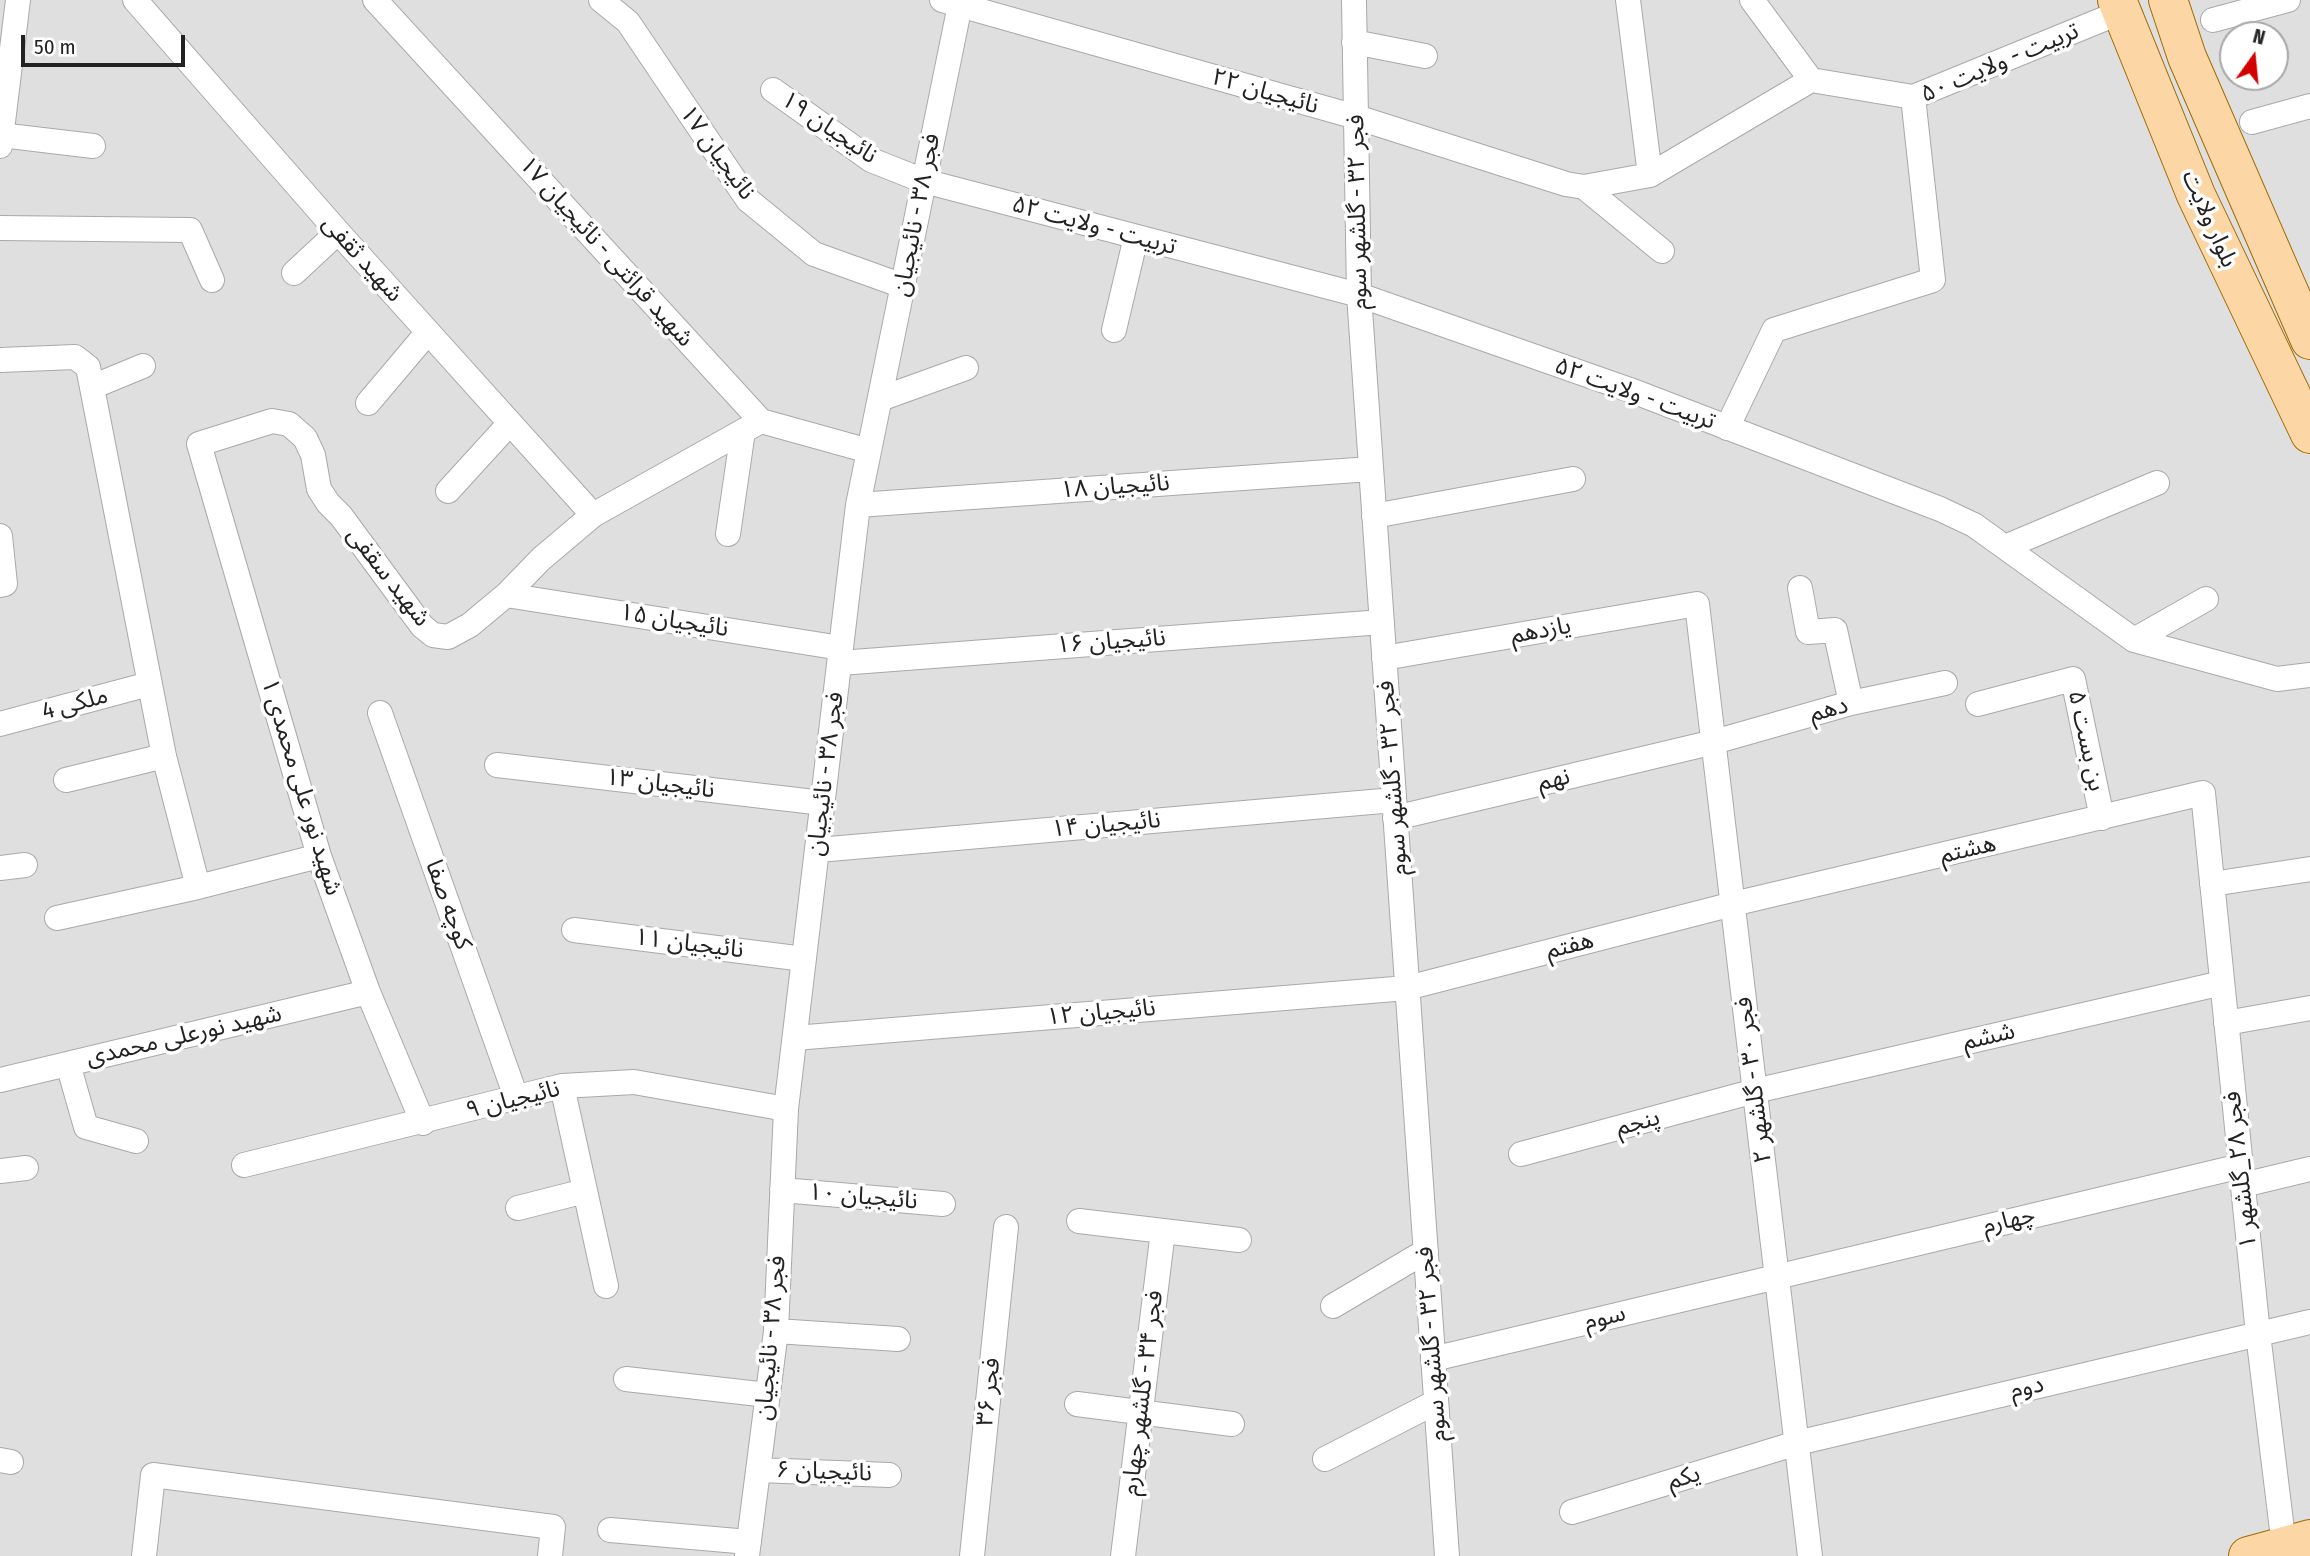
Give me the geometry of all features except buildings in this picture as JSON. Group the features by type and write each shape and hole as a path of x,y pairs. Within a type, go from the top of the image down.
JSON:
{"main road":[{"name":"بلوار ولایت","path":"2168,0 2187,57 2310,340"},
{"name":"بلوار ولایت","path":"2119,6 2196,195 2310,434"},
{"path":"2248,1556 2297,1543"}],"street":[{"path":"18,0 0,139 93,146"},
{"name":"شهید ثقفی","path":"135,0 338,232 593,515"},
{"name":"شهید قرائتی - نائیجیان ۱۷","path":"375,0 752,426"},
{"name":"نائیجیان ۱۷","path":"601,0 628,22 748,200 814,254 903,286"},
{"name":"فجر ۳۲ - گلشهر سوم","path":"1354,0 1359,295 1447,1556"},
{"path":"1752,0 1811,80"},
{"path":"2213,20 2288,0"},
{"name":"فجر ۳۸ - نائیجیان","path":"748,1549 776,1331 786,1110 859,505 924,181 954,2"},
{"name":"نائیجیان ۲۲","path":"954,2 1356,117 1566,184 1584,187 1650,175"},
{"path":"1631,2 1650,175 1811,80 1913,97"},
{"name":"تربیت - ولایت ۵۰","path":"1727,428 1774,330 1933,280 1913,97 2119,6"},
{"path":"1354,42 1425,57"},
{"name":"نائیجیان ۱۹","path":"774,90 871,160 924,181"},
{"path":"2252,122 2310,106"},
{"name":"تربیت - ولایت ۵۲","path":"924,181 1359,295 1630,390 1940,509 1974,525 2134,640 2277,679 2310,675"},
{"path":"1584,187 1662,251"},
{"path":"0,228 190,230 212,280"},
{"path":"294,273 338,232"},
{"path":"1114,330 1136,237"},
{"path":"368,403 428,332"},
{"path":"0,360 75,357 88,367 164,756 198,887"},
{"path":"92,387 143,366"},
{"path":"880,399 967,368"},
{"name":"شهید سقفی","path":"199,444 272,421 289,424 305,438 313,455 319,489 328,503 341,516 422,626 433,635 448,637 470,625 506,595 541,559 593,515 752,426"},
{"path":"448,491 510,423"},
{"path":"728,534 752,426 869,451"},
{"name":"شهید نور علی محمدی ۱","path":"199,444 319,856 368,992 423,1123"},
{"name":"نائیجیان ۱۸","path":"859,505 1371,469"},
{"path":"1374,516 1573,479"},
{"path":"2005,547 2157,483"},
{"path":"0,536 1,579"},
{"path":"1800,588 1808,632 1835,630 1851,703"},
{"name":"نائیجیان ۱۵","path":"506,595 841,656"},
{"path":"2134,640 2206,599"},
{"name":"یازدهم","path":"1384,658 1697,604"},
{"name":"فجر ۳۰ - گلشهر ۲","path":"1697,604 1810,1556"},
{"name":"نائیجیان ۱۶","path":"841,656 1382,622"},
{"name":"بن بست ۵","path":"1978,704 2073,679 2102,818"},
{"name":"دهم","path":"1714,742 1851,703 1945,683"},
{"name":"ملکی 4","path":"0,724 149,684"},
{"name":"کوچه صفا","path":"380,713 516,1097"},
{"name":"نهم","path":"1395,809 1714,742"},
{"path":"65,780 164,756"},
{"name":"نائیجیان ۱۳","path":"497,765 823,803"},
{"name":"هشتم","path":"1733,904 2203,793"},
{"name":"فجر ۲۸_گلشهر ۱","path":"2203,793 2258,1334 2297,1543"},
{"name":"نائیجیان ۱۴","path":"817,849 1395,809"},
{"path":"57,918 198,887 319,856"},
{"path":"0,868 25,865"},
{"path":"2212,884 2310,869"},
{"name":"هفتم","path":"1408,988 1733,904"},
{"name":"نائیجیان ۱۱","path":"574,930 804,958"},
{"name":"ششم","path":"1755,1091 2222,983"},
{"name":"نائیجیان ۱۲","path":"795,1038 1408,988"},
{"name":"شهید نورعلی محمدی","path":"0,1080 368,992"},
{"path":"2226,1023 2310,1008"},
{"path":"68,1064 86,1127 136,1141"},
{"name":"نائیجیان ۹","path":"244,1166 562,1086 634,1082 786,1110"},
{"path":"562,1086 606,1286"},
{"name":"پنجم","path":"1521,1154 1755,1091"},
{"path":"0,1171 26,1168"},
{"name":"چهارم","path":"1777,1277 2242,1176 2310,1169"},
{"name":"نائیجیان ۱۰","path":"782,1190 943,1204"},
{"path":"518,1208 585,1191"},
{"path":"1079,1221 1239,1240"},
{"name":"فجر ۳۶","path":"972,1556 1006,1227"},
{"name":"فجر ۳۴ - گلشهر چهارم","path":"1123,1556 1163,1231"},
{"path":"1333,1306 1426,1251"},
{"name":"سوم","path":"1433,1360 1777,1277"},
{"name":"دوم","path":"1797,1443 2310,1322"},
{"path":"776,1331 898,1339"},
{"path":"626,1379 768,1395"},
{"path":"1325,1460 1436,1402"},
{"path":"1077,1404 1232,1424"},
{"name":"یکم","path":"1572,1512 1797,1443"},
{"name":"نائیجیان ۶","path":"758,1470 889,1475"},
{"path":"144,1556 153,1475 553,1527 550,1556"},
{"path":"610,1530 748,1549"}],"shaded area":[{"path":"0,0 2310,0 2310,1556 0,1556"}]}
